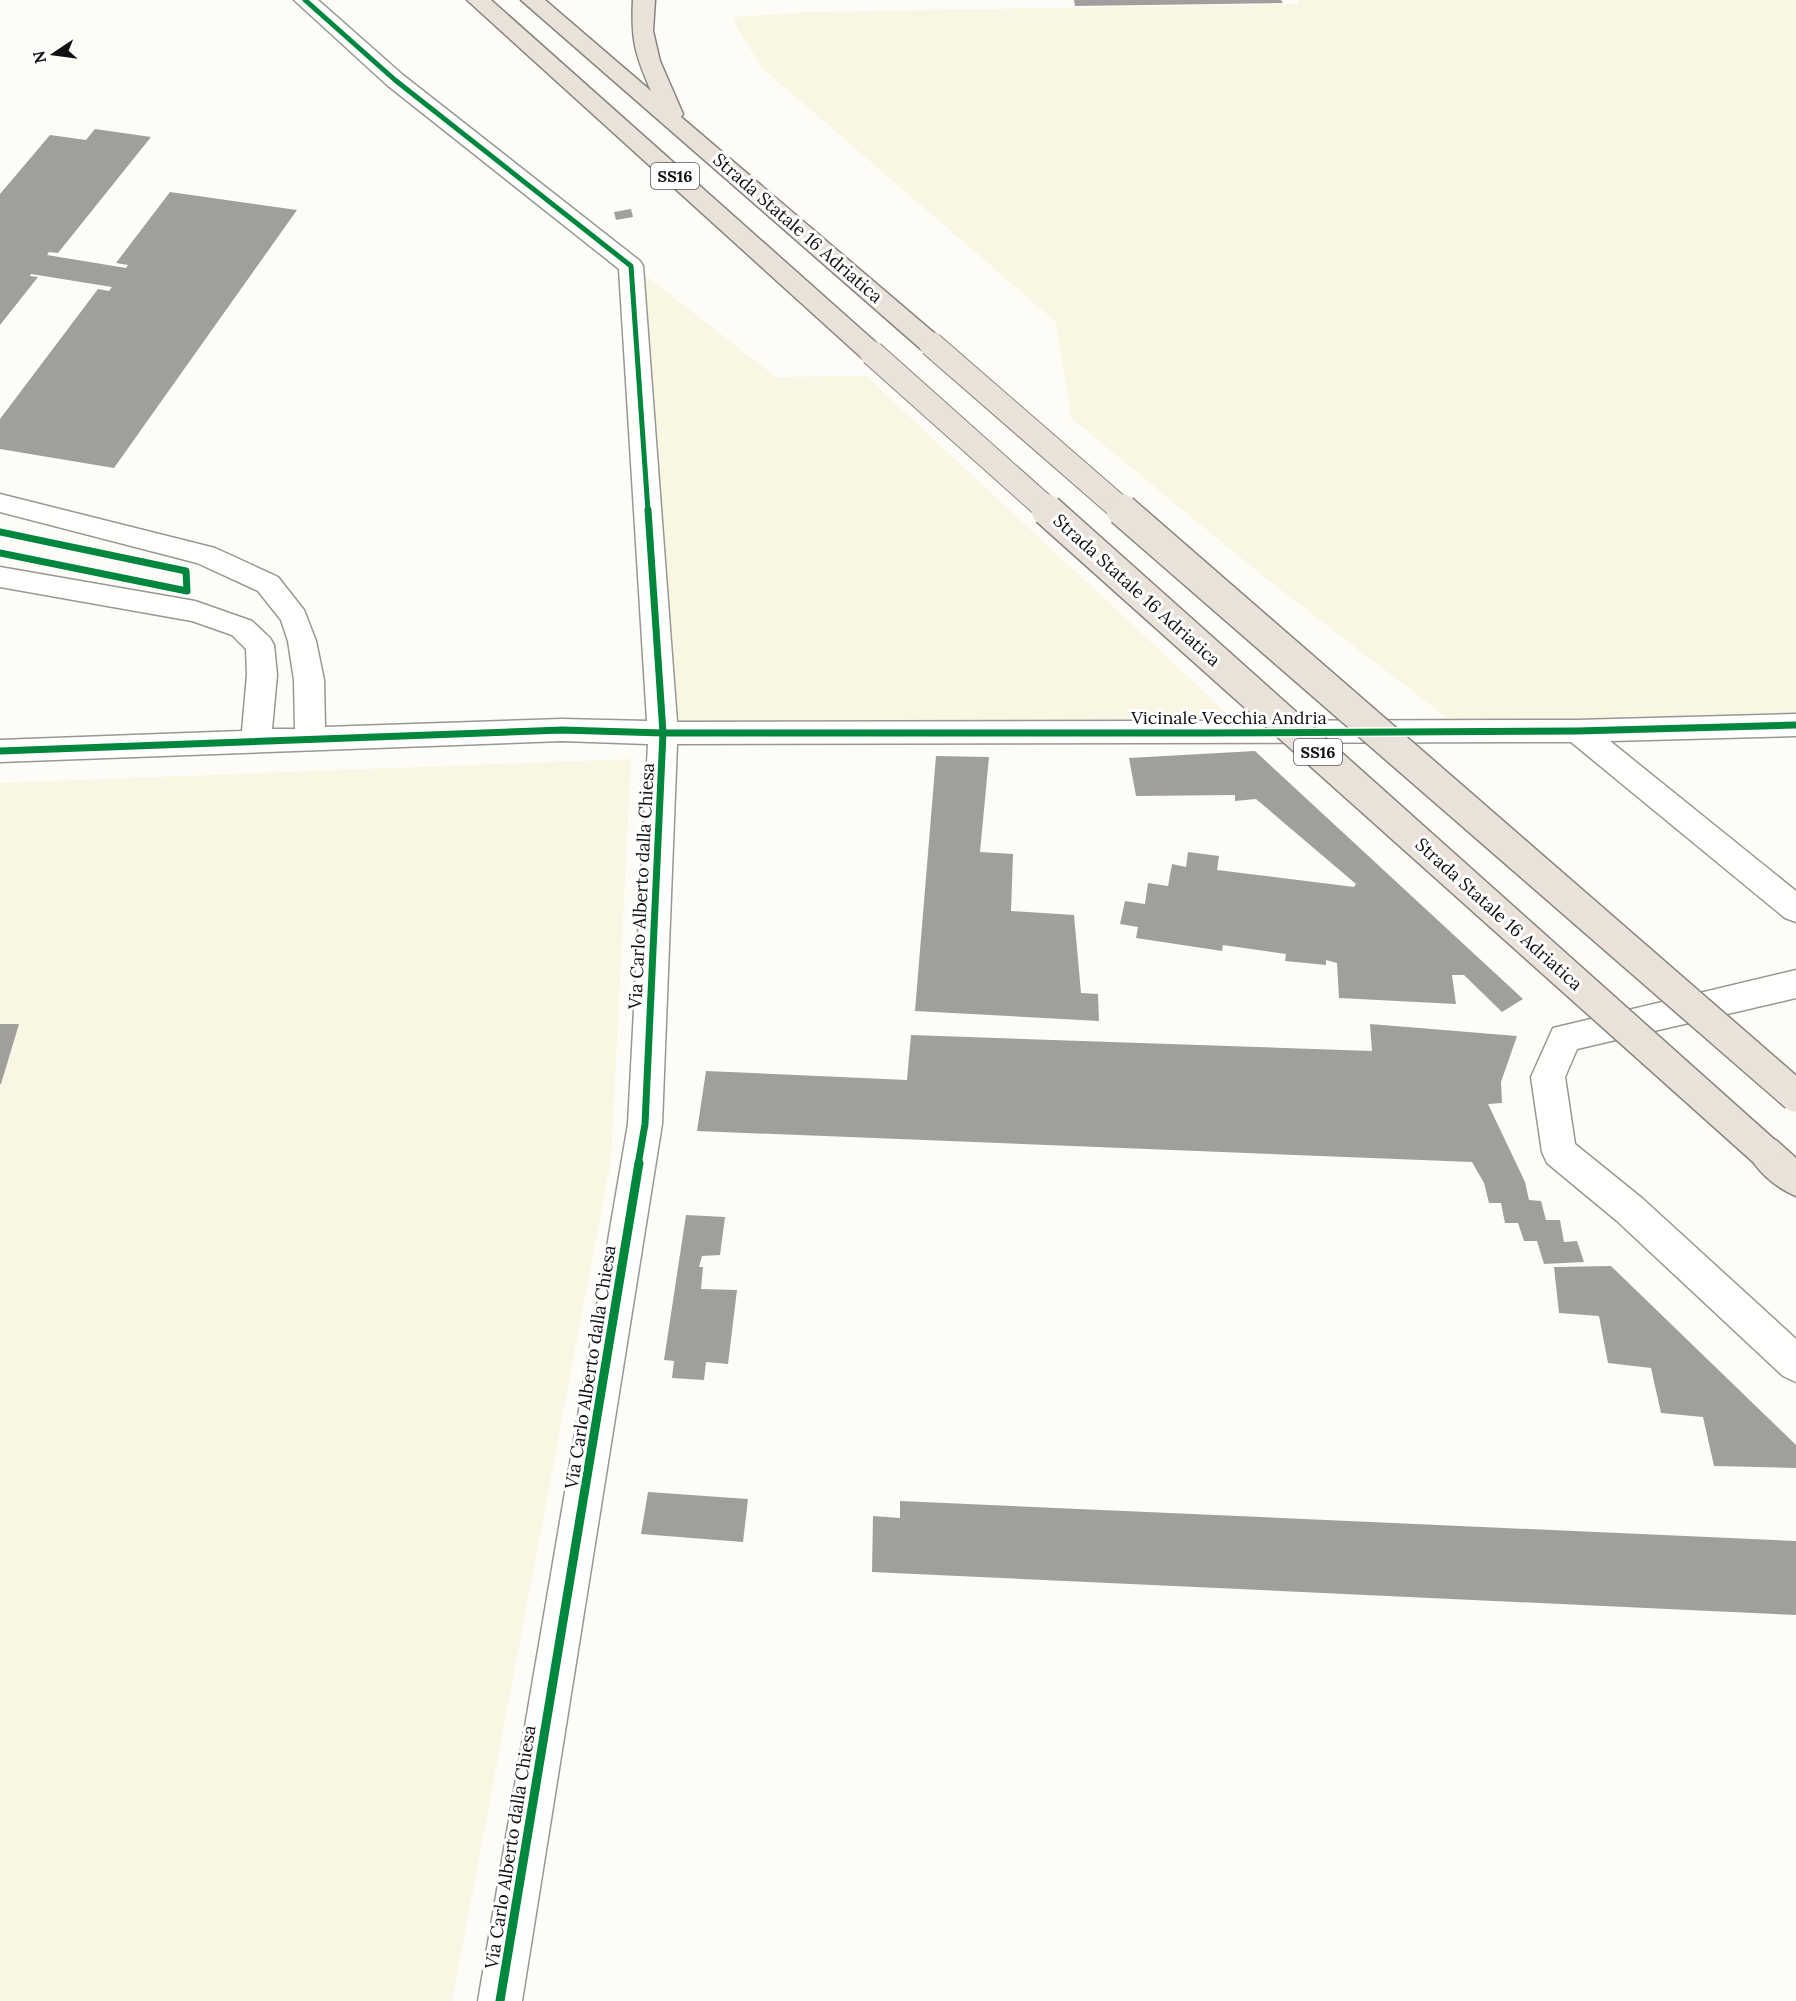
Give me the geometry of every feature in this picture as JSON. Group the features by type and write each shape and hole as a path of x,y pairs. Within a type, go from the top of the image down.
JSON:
{"highway":[{"name":"Strada Statale 16 Adriatica","path":"478,0 1796,1180"},
{"name":"Strada Statale 16 Adriatica","path":"532,0 675,121 1796,1095"},
{"path":"644,0 642,30 649,61 675,121"}],"street":[{"name":"Via Carlo Alberto dalla Chiesa","path":"304,0 395,80 631,267 663,733 645,1124 500,2001"},
{"path":"0,503 205,555 268,584 294,617 302,641 309,680 310,740"},
{"path":"0,577 195,611 242,628 260,645 262,675 256,741"},
{"name":"Vicinale Vecchia Andria","path":"0,751 562,730 663,733 1577,731 1796,725"},
{"path":"1577,731 1796,909"},
{"path":"1796,984 1565,1038 1548,1077 1559,1152 1630,1210 1796,1365"}],"shaded area":[{"path":"1298,0 1796,0 1796,718 1464,731 1264,577 1071,418 1056,322 762,68 734,23 736,17 807,12 1299,4"},
{"path":"630,263 776,377 866,376 1243,728 661,728"},
{"path":"631,759 611,1160 452,2001 0,2001 0,783"}],"building":[{"path":"1074,0 1281,0 1283,3 1075,6"},
{"path":"95,129 151,137 58,253 49,252 47,255 126,268 128,265 116,263 170,192 297,210 114,468 0,449 0,419 98,289 109,291 112,287 31,274 30,276 38,277 0,325 0,194 50,135 86,140"},
{"path":"631,209 633,217 616,220 614,212"},
{"path":"1255,751 1523,999 1502,1012 1464,975 1452,975 1456,1004 1339,998 1337,963 1326,960 1326,965 1285,961 1286,954 1223,945 1222,951 1136,938 1138,927 1120,924 1125,901 1145,904 1148,883 1168,886 1172,864 1186,867 1188,852 1219,856 1217,870 1354,887 1356,884 1256,799 1235,801 1235,795 1136,796 1129,758"},
{"path":"936,756 989,757 980,852 1013,854 1011,911 1074,915 1081,993 1098,994 1099,1021 915,1011"},
{"path":"0,1024 19,1024 1,1084 0,1084"},
{"path":"1370,1024 1517,1036 1501,1082 1502,1103 1488,1104 1525,1182 1529,1200 1541,1201 1546,1220 1560,1220 1564,1242 1577,1241 1584,1262 1544,1264 1537,1241 1524,1241 1518,1223 1505,1223 1501,1203 1489,1203 1484,1183 1472,1162 697,1131 706,1071 907,1080 911,1035 1372,1051"},
{"path":"686,1215 725,1217 720,1255 702,1256 699,1267 703,1267 701,1289 737,1290 728,1364 706,1362 704,1380 672,1378 674,1361 664,1360"},
{"path":"1611,1266 1796,1445 1796,1468 1714,1466 1703,1417 1661,1413 1651,1368 1608,1363 1599,1316 1559,1313 1554,1267"},
{"path":"648,1492 748,1499 743,1542 641,1534"},
{"path":"900,1501 1796,1541 1796,1615 872,1572 873,1516 900,1518"}],"cycle path":[{"path":"305,0 395,80 631,266 663,733 645,1124 500,2001"},
{"path":"0,532 186,571 187,591 0,553"},
{"path":"0,751 562,730 663,733 1204,733 1577,731 1796,725"}]}
